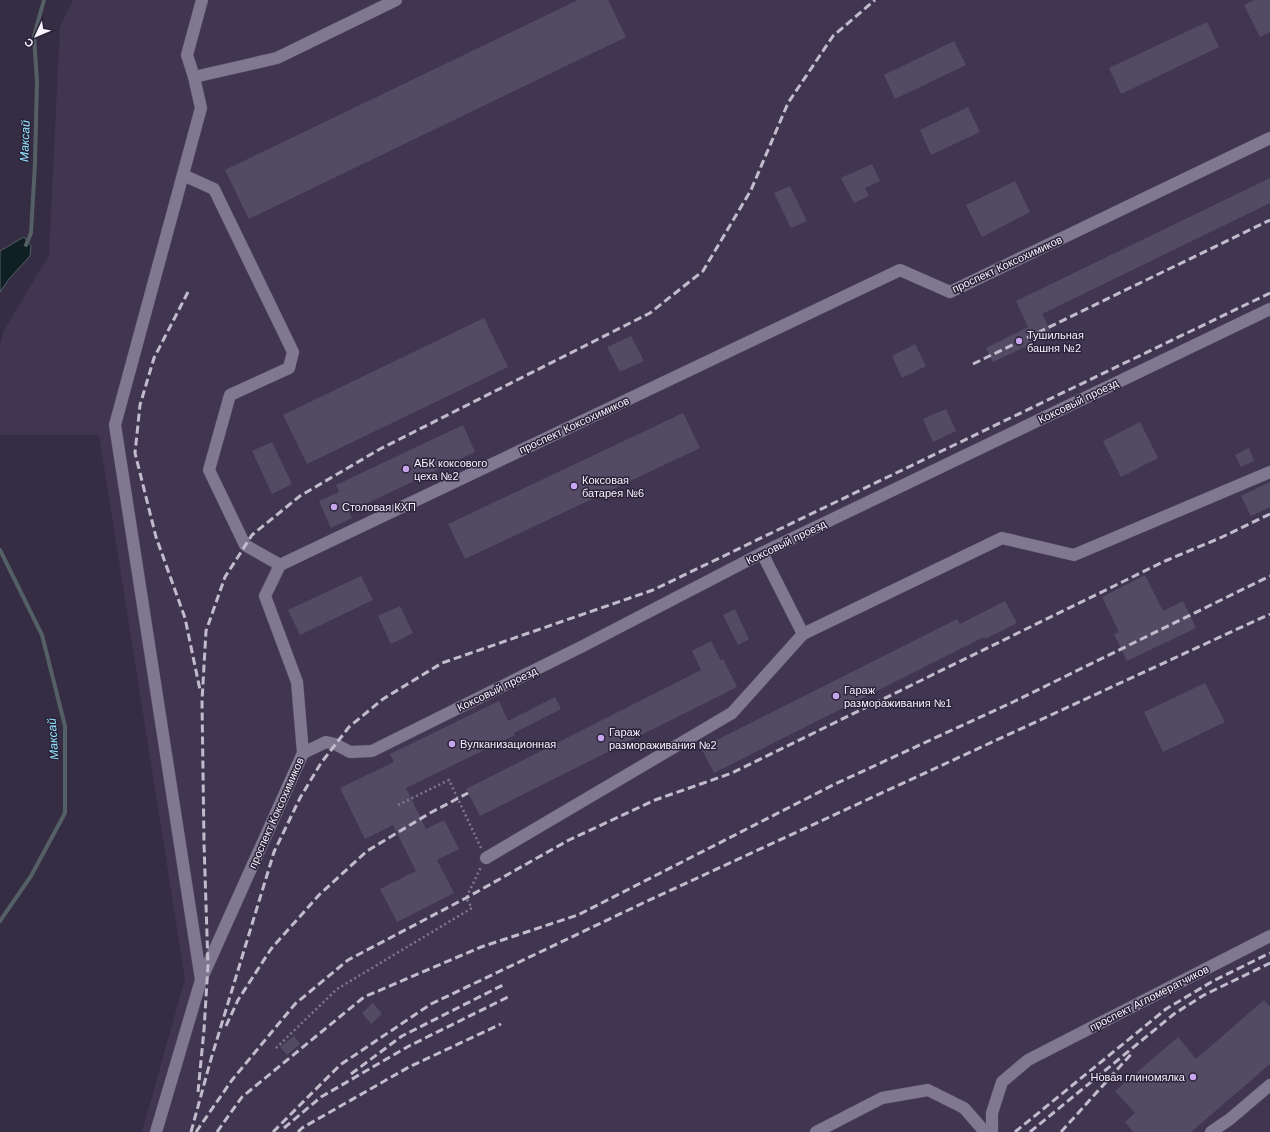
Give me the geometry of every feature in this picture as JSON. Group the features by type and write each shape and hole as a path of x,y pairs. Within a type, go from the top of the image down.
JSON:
{"street":[{"path":"201,980 115,425 201,108 187,55 202,0"},
{"path":"194,77 277,58 396,0"},
{"name":"проспект Коксохимиков","path":"156,1132 201,980 303,752 297,682 265,596 280,565 900,270 950,292 1270,138"},
{"path":"183,175 214,189 293,352 290,368 230,396 209,470 246,545 280,565"},
{"name":"Коксовый проезд","path":"303,752 326,742 335,744 350,752 372,751 583,646 762,553 1270,309"},
{"path":"486,858 732,713 803,634 1002,538 1074,555 1270,472"},
{"path":"762,553 803,634"},
{"name":"проспект Агломератчиков","path":"992,1132 992,1112 1002,1082 1028,1060 1270,936"},
{"path":"1211,1132 1230,1119 1270,1085"},
{"path":"816,1132 882,1098 928,1090 964,1108 985,1132"}],"path":[{"path":"276,1048 337,989 472,908 466,898 486,858 449,780 398,805"}],"shaded area":[{"path":"73,0 1270,0 1270,1132 142,1132 185,979 99,435 0,435 0,346 3,332 49,255 60,27"},
{"path":"24,237 31,246 30,256 9,279 0,292 0,251"}],"building":[{"path":"578,0 608,0 626,37 249,219 225,170"},
{"path":"1254,0 1270,0 1270,32 1260,37 1244,5"},
{"path":"1207,22 1219,47 1121,94 1109,68"},
{"path":"954,41 966,65 895,99 884,75"},
{"path":"968,107 980,132 931,155 920,130"},
{"path":"872,164 880,181 865,188 869,196 854,203 841,178"},
{"path":"1270,178 1270,203 1042,314 1052,334 993,362 986,348 1028,327 1016,301"},
{"path":"1015,181 1030,212 982,237 966,205"},
{"path":"790,186 807,221 791,228 774,193"},
{"path":"484,318 508,367 307,464 283,415"},
{"path":"631,336 644,361 620,372 607,347"},
{"path":"915,344 926,366 902,378 892,356"},
{"path":"946,409 956,431 933,442 923,419"},
{"name":"Коксовая батарея №6","path":"683,413 700,448 465,559 448,524"},
{"path":"1140,422 1158,458 1121,477 1103,441"},
{"name":"АБК коксового цеха №2","path":"463,425 475,452 349,512 352,518 331,528 319,501 339,492 336,485"},
{"path":"272,442 292,484 272,494 252,451"},
{"path":"1249,448 1254,461 1241,467 1235,455"},
{"path":"1270,482 1270,507 1251,516 1241,496"},
{"path":"1145,575 1163,611 1183,601 1196,628 1127,661 1114,634 1119,632 1102,597"},
{"path":"361,576 373,600 300,635 288,610"},
{"name":"Гараж размораживания №1","path":"1005,601 1017,623 985,639 984,637 714,773 701,748 957,619 960,624"},
{"path":"400,606 413,633 391,644 378,616"},
{"path":"735,609 749,639 738,645 723,615"},
{"name":"Гараж размораживания №2","path":"711,641 721,661 723,659 737,687 480,816 466,789 701,670 692,651"},
{"path":"1205,683 1225,722 1163,752 1144,712"},
{"path":"555,697 561,709 514,733 515,735 406,788 426,829 444,820 459,849 437,860 454,893 397,922 380,889 416,871 393,825 365,839 340,788 394,762 390,754 499,701 508,721"},
{"name":"Новая глиномялка","path":"1264,1000 1270,1007 1270,1064 1191,1132 1133,1132 1125,1122 1135,1113 1115,1091 1178,1037 1196,1059"},
{"path":"373,1003 382,1014 371,1024 362,1013"},
{"path":"294,1036 300,1044 287,1055 280,1047"}],"waterway":[{"name":"Максай","path":"26,245 31,233 35,163 37,82 34,36 44,0"},
{"name":"Максай","path":"0,550 42,635 65,726 65,813 31,876 0,921"}],"railway":[{"path":"198,1092 208,965 204,843 202,701 206,631 225,577 252,535 300,496 380,449 650,313 703,271 751,190 788,103 833,36 875,0"},
{"path":"973,364 1270,220"},
{"path":"188,292 154,358 140,405 135,453 156,537 185,618 200,690"},
{"path":"191,1132 211,1059 274,852 300,798 321,763 349,727 383,699 442,663 653,590 1270,293"},
{"path":"196,1132 232,1080 295,1004 348,960 466,898 569,840 655,800 732,773 1165,561 1220,538 1270,514"},
{"path":"217,1132 242,1097 364,997 481,947 578,915 835,784 1013,702 1270,576"},
{"path":"273,1132 340,1065 431,1004 643,903 1270,614"},
{"path":"226,1026 238,1000 271,949 319,895 367,851 430,813 468,793"},
{"path":"1015,1132 1166,1009 1213,981 1270,953"},
{"path":"1030,1132 1174,1014 1204,995 1270,963"},
{"path":"351,1074 402,1036 505,984"},
{"path":"284,1128 321,1097 409,1046 508,997"},
{"path":"298,1132 302,1128 409,1067 501,1024"},
{"path":"1061,1132 1133,1052"}],"place":[{"name":"Тушильная башня №2","path":"1019,341"},
{"name":"АБК коксового цеха №2","path":"406,469"},
{"name":"Коксовая батарея №6","path":"574,486"},
{"name":"Столовая КХП","path":"334,507"},
{"name":"Гараж размораживания №1","path":"836,696"},
{"name":"Гараж размораживания №2","path":"601,738"},
{"name":"Вулканизационная","path":"452,744"},
{"name":"Новая глиномялка","path":"1193,1077"}]}
